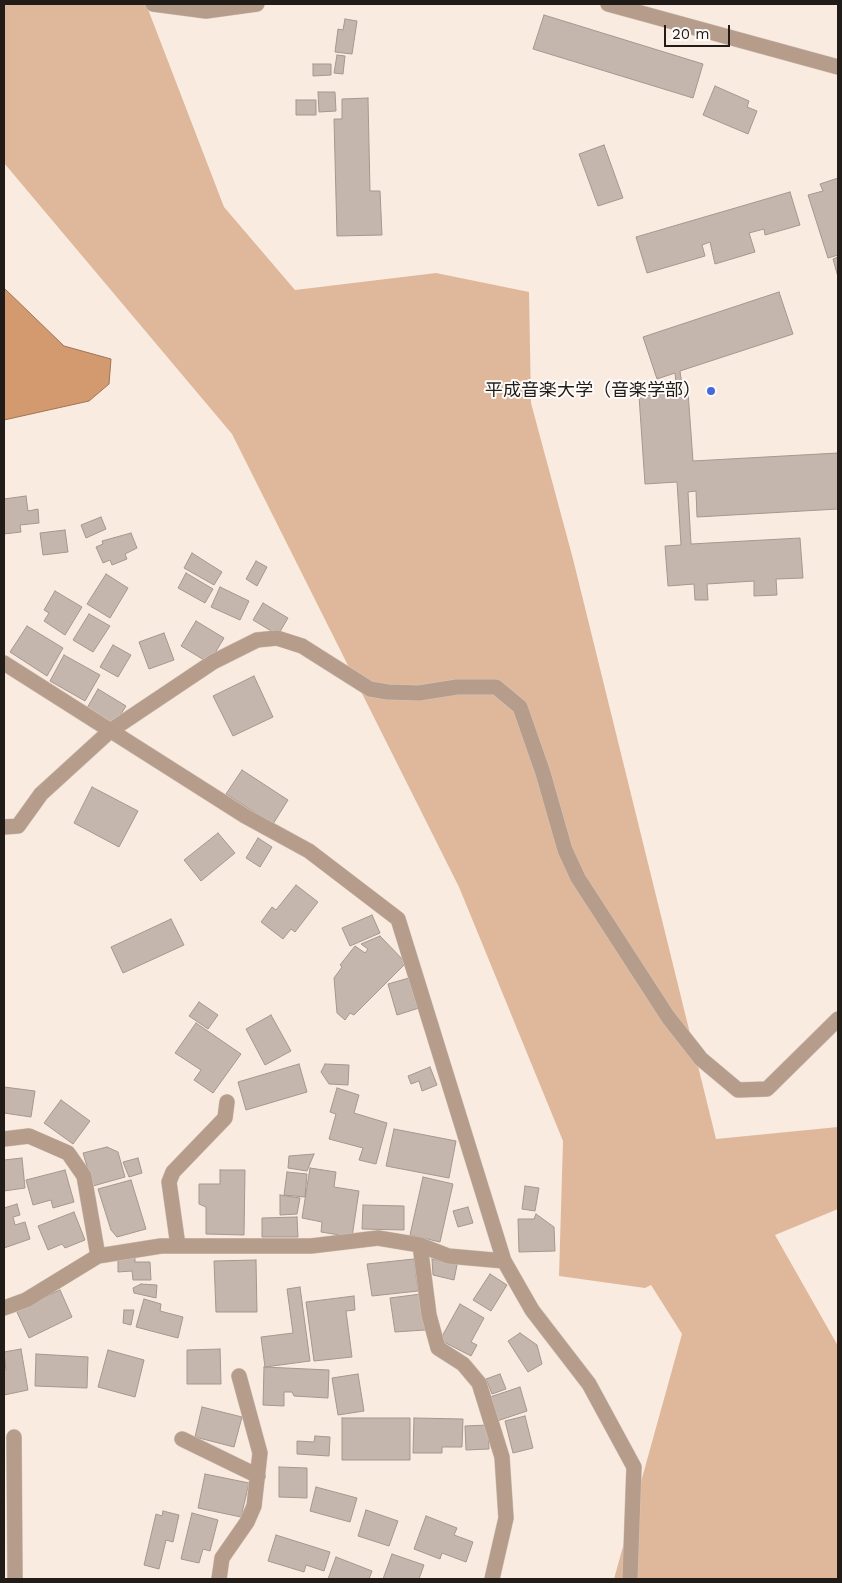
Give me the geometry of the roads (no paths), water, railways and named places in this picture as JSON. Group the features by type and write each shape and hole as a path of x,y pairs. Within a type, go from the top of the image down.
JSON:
{"street":[{"path":"153,4 206,11 257,4"},
{"path":"608,4 838,68"},
{"path":"4,827 18,826 41,794 110,732 213,662 257,640 277,638 302,646 370,689 388,692 419,693 457,687 496,687 520,707 543,773 565,850 578,878 668,1017 701,1059 738,1090 767,1089 838,1019"},
{"path":"4,662 110,732 245,816 309,851 398,919 504,1261 532,1310 589,1384 634,1467 630,1579"},
{"path":"178,1246 169,1182 173,1172 225,1118 227,1102"},
{"path":"4,1138 29,1136 68,1153 84,1176 98,1256"},
{"path":"4,1308 26,1300 98,1256 162,1246 311,1246 378,1238 420,1245 448,1256 504,1261"},
{"path":"420,1245 429,1315 438,1348 463,1364 479,1383 502,1457 506,1518 492,1579"},
{"path":"219,1579 222,1558 247,1522 254,1506 258,1476 260,1453 239,1376"},
{"path":"14,1437 15,1579"},
{"path":"182,1439 258,1476"}],"place":[{"name":"平成音楽大学（音楽学部）","path":"711,391"}]}
